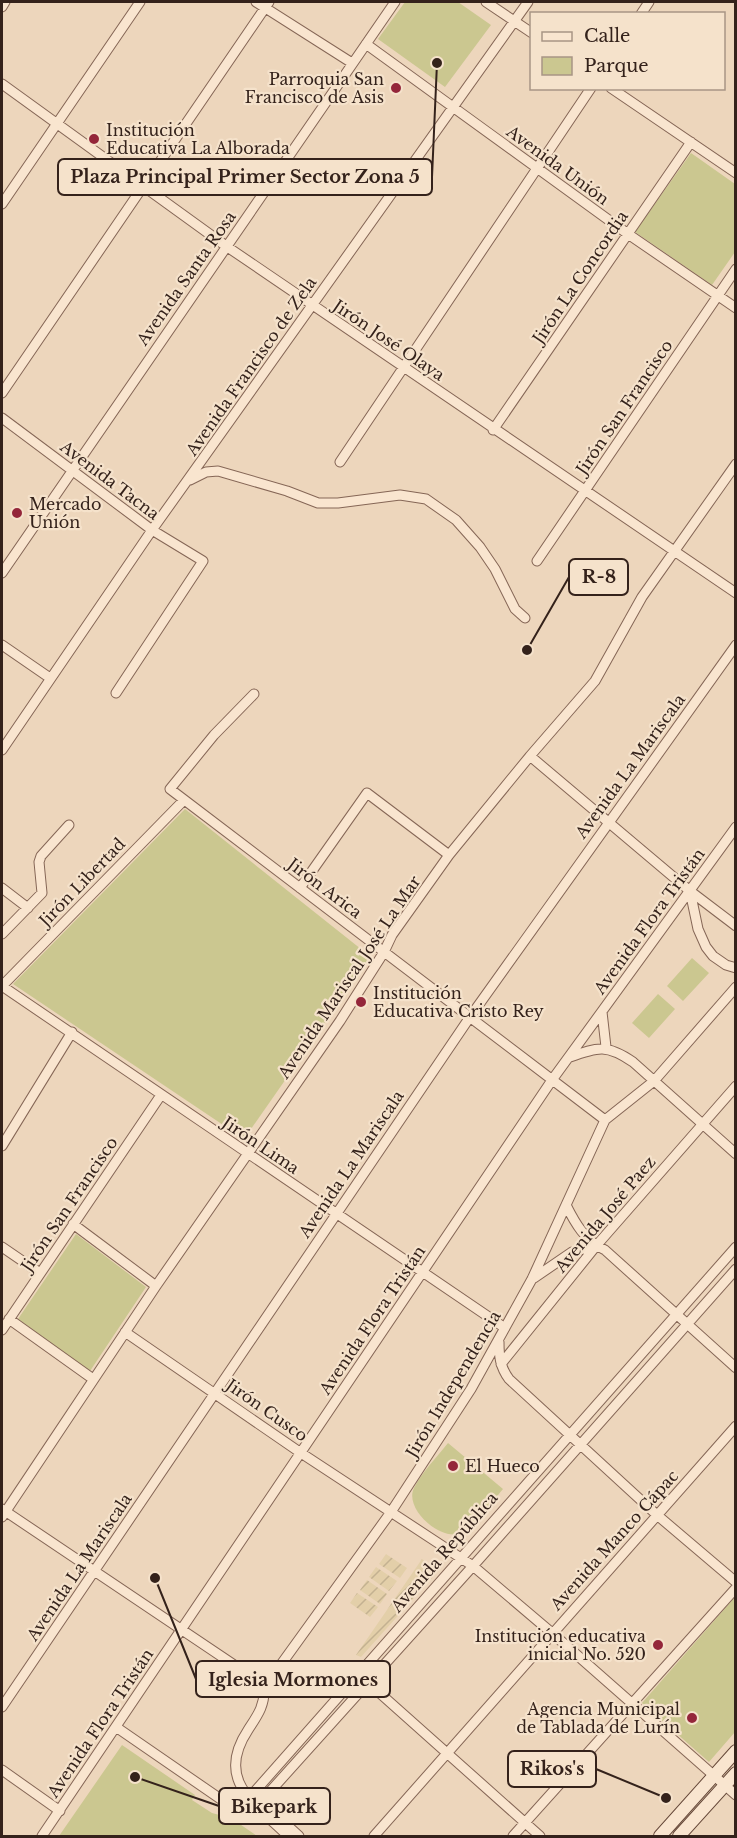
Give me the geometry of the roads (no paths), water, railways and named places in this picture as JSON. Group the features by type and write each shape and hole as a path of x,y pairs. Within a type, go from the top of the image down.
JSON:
{"street":[{"path":"2,7 5,2"},
{"path":"2,204 140,2"},
{"path":"256,2 267,4 352,63"},
{"name":"Avenida Santa Rosa","path":"2,573 395,2"},
{"path":"486,2 530,32"},
{"name":"Avenida Francisco de Zela","path":"2,750 152,530 528,2"},
{"path":"2,393 267,4"},
{"name":"Avenida Unión","path":"366,44 628,234 735,308"},
{"name":"Jirón José Olaya","path":"2,84 226,246 735,593"},
{"path":"340,462 590,90"},
{"path":"614,90 735,173"},
{"name":"Jirón La Concordia","path":"494,430 691,142"},
{"name":"Jirón San Francisco","path":"537,561 735,269"},
{"name":"Avenida Tacna","path":"2,418 152,530 204,561 116,693"},
{"name":"Avenida Mariscal José La Mar","path":"3,1512 156,1286 346,1013 392,935 449,855 595,681 637,606 735,464"},
{"path":"188,481 206,472 218,471 287,491 318,503 338,503 400,495 426,499 456,520 480,547 495,569 515,609 525,618"},
{"path":"2,645 50,678"},
{"name":"Avenida La Mariscala","path":"2,1707 470,1017 735,645"},
{"name":"Jirón Arica","path":"254,694 214,735 170,789 605,1120"},
{"path":"530,756 735,926"},
{"path":"300,888 367,793 449,855"},
{"name":"Jirón Libertad","path":"2,986 184,800"},
{"path":"4,928 28,908 43,890 39,862 41,856 69,825"},
{"name":"Avenida Flora Tristán","path":"42,1836 552,1080 735,827"},
{"path":"2,888 28,908"},
{"path":"690,891 698,929 705,947 713,956 735,968"},
{"name":"Jirón Lima","path":"2,986 506,1328"},
{"name":"Jirón Independencia","path":"257,1806 236,1779 235,1758 241,1740 263,1707 264,1689 391,1512 471,1389 532,1279 605,1120 654,1081 735,987"},
{"path":"602,1012 606,1047"},
{"path":"2,1146 72,1032"},
{"path":"570,1057 606,1047 621,1053 735,1154"},
{"name":"Avenida José Paez","path":"501,1365 596,1246 735,1086"},
{"name":"Jirón San Francisco","path":"2,1330 161,1095"},
{"path":"566,1205 575,1223 596,1246 605,1250 735,1368"},
{"path":"73,1224 156,1286"},
{"path":"532,1279 572,1252 596,1246"},
{"path":"2,1247 40,1273"},
{"name":"Avenida República","path":"249,1798 735,1247"},
{"name":"Avenida República","path":"257,1806 735,1269"},
{"path":"9,1319 93,1379"},
{"name":"Jirón Cusco","path":"125,1332 473,1566 735,1795"},
{"path":"499,1339 499,1357 509,1379 657,1515 735,1582"},
{"name":"Avenida Manco Cápac","path":"374,1836 735,1426"},
{"path":"3,1512 258,1681 264,1689"},
{"path":"513,1836 735,1588"},
{"path":"358,1673 540,1836"},
{"path":"116,1727 235,1809 247,1811 257,1806"},
{"path":"660,1836 735,1751"},
{"path":"2,1770 60,1810"},
{"path":"679,1836 735,1773"},
{"path":"257,1806 288,1836"},
{"path":"257,1806 275,1814 299,1836"}],"place":[{"name":"Plaza Principal Primer Sector Zona 5","path":"437,63"},
{"name":"Parroquia San Francisco de Asis","path":"396,88"},
{"name":"Institución Educativa La Alborada","path":"94,139"},
{"name":"Mercado Unión","path":"17,513"},
{"name":"R-8","path":"527,650"},
{"name":"Institución Educativa Cristo Rey","path":"361,1002"},
{"name":"El Hueco","path":"453,1466"},
{"name":"Iglesia Mormones","path":"155,1578"},
{"name":"Institución educativa inicial No. 520","path":"658,1645"},
{"name":"Agencia Municipal de Tablada de Lurín","path":"692,1718"},
{"name":"Bikepark","path":"135,1777"},
{"name":"Rikos's","path":"666,1798"}]}
